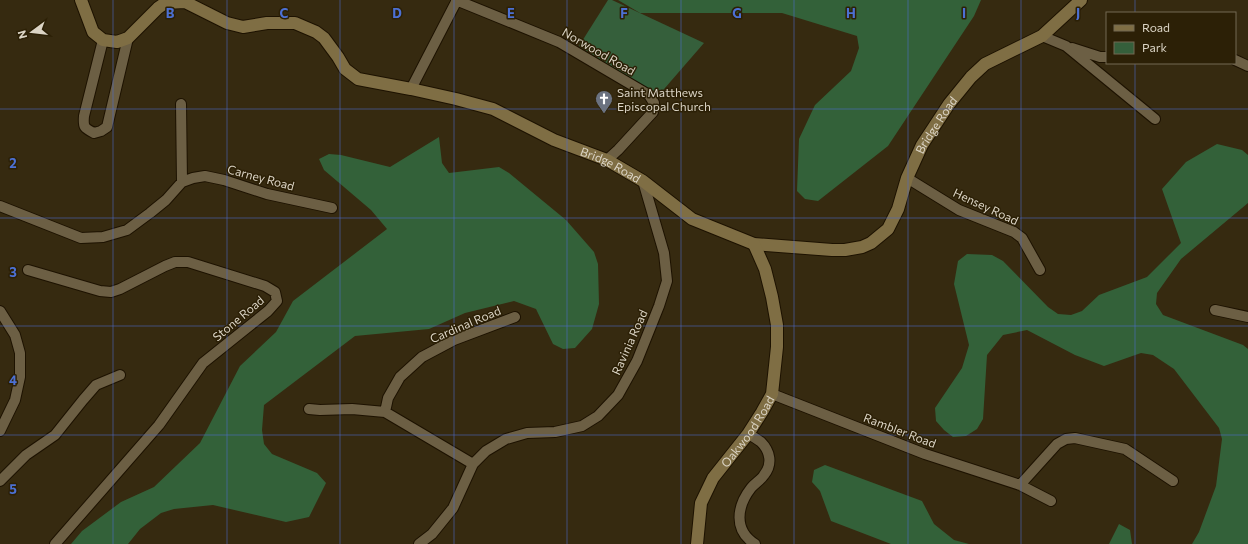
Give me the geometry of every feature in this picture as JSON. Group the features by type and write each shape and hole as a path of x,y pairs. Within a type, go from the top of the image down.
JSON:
{"street":[{"path":"81,0 93,32 103,40 117,42 128,38"},
{"path":"411,89 456,0"},
{"name":"Norwood Road","path":"456,0 559,42 649,95 654,102 653,112 607,160"},
{"name":"Bridge Road","path":"128,38 165,3 185,2 227,23 243,27 267,23 295,23 316,32 324,38 335,52 345,69 358,79 456,99 493,109 554,140 607,160 643,182 692,220 754,244 845,250 862,247 871,243 888,229 898,208 907,178 922,145 949,104 971,77 985,64 1042,36 1081,0"},
{"path":"1042,36 1066,46 1100,57 1106,57"},
{"path":"103,40 83,124 86,129 94,133 101,131 106,127 128,38"},
{"path":"1066,46 1155,119"},
{"path":"1236,60 1248,66"},
{"path":"0,206 81,238 103,237 127,230 155,209 182,182 181,104"},
{"name":"Carney Road","path":"182,182 205,176 224,180 267,194 332,208"},
{"name":"Hensey Road","path":"907,178 959,210 1014,232 1022,238 1040,270"},
{"name":"Ravinia Road","path":"418,544 432,534 453,508 474,464 486,451 506,439 527,433 555,432 582,426 598,416 618,395 638,360 667,281 664,253 643,182"},
{"name":"Oakwood Road","path":"697,544 701,503 713,478 748,434 772,394 777,347 777,325 765,269 754,244"},
{"name":"Stone Road","path":"28,270 100,291 111,292 175,262 188,262 265,286 276,292 278,301 268,311 203,363 159,425 55,544"},
{"path":"1215,310 1248,318"},
{"path":"0,311 15,335 20,353 20,377 15,400 0,431"},
{"name":"Cardinal Road","path":"385,412 388,398 400,377 422,357 454,340 515,317"},
{"path":"0,481 26,455 55,436 96,384 120,375"},
{"name":"Rambler Road","path":"772,394 925,454 1020,485 1051,501"},
{"path":"309,409 352,409 385,412 474,464"},
{"path":"748,434 760,441 768,451 770,462 765,474 751,488 740,509 740,526 751,542 755,544"},
{"path":"1020,485 1057,444 1066,439 1075,438 1125,449 1173,481"}],"green space":[{"path":"608,0 612,0 704,43 658,96 579,46"},
{"path":"618,0 981,0 974,16 888,146 818,201 805,199 797,191 799,139 815,105 851,71 859,48 857,36 782,13 640,13"},
{"path":"439,137 442,163 449,173 499,167 509,173 566,220 594,252 598,264 599,304 592,329 575,348 563,349 553,344 536,309 514,301 465,313 429,329 355,336 264,405 262,430 264,444 272,454 317,473 326,483 309,517 286,522 213,505 174,509 161,513 140,529 128,544 71,544 82,531 121,502 154,487 200,443 240,366 276,332 293,301 387,229 371,210 324,170 319,159 329,154 341,155 390,167"},
{"path":"1217,144 1242,150 1248,155 1248,203 1181,259 1157,293 1156,304 1163,315 1243,345 1248,349 1248,544 1192,544 1199,532 1216,486 1222,439 1219,428 1174,369 1153,355 1141,353 1104,366 1075,355 1027,330 1003,335 987,355 983,419 977,429 966,436 953,437 936,421 935,408 962,368 969,345 954,284 958,261 967,254 992,255 1003,261 1048,307 1058,314 1071,315 1082,311 1099,295 1147,277 1181,243 1162,189 1186,162"},
{"path":"825,465 922,501 934,524 954,540 969,544 891,544 831,521 820,491 812,482 814,470"},
{"path":"1119,524 1130,530 1132,544 1109,544"}],"place":[{"name":"Saint Matthews Episcopal Church","path":"604,114"}]}
